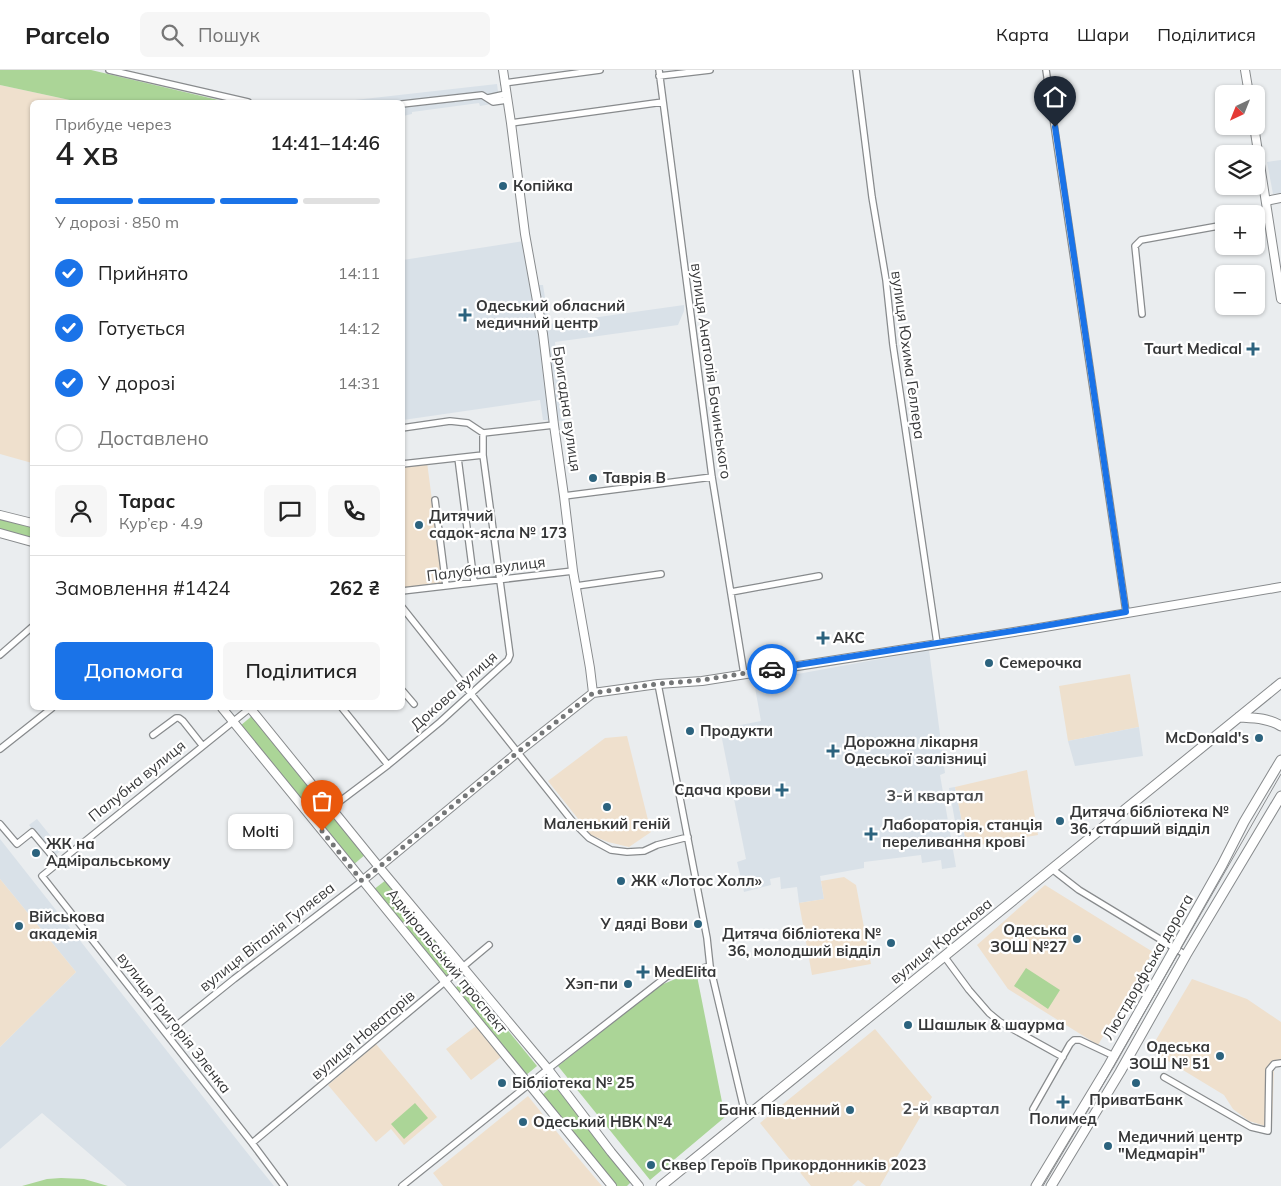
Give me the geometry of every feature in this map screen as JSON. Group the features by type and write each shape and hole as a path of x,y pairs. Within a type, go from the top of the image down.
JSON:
{"main road":[{"name":"вулиця Краснова","path":"661,1186 1279,684"},
{"path":"1239,717 1262,718 1273,721 1281,726"},
{"name":"Люстдорфська дорога","path":"1036,1186 1114,1056 1222,865 1244,822 1281,760"},
{"name":"Люстдорфська дорога","path":"1051,1186 1124,1064 1186,954 1281,796"}],"street":[{"path":"109,70 239,100"},
{"name":"Бригадна вулиця","path":"503,70 525,234 543,334 573,571 593,693"},
{"path":"504,83 600,70"},
{"path":"659,73 710,70"},
{"name":"вулиця Юхима Геллера","path":"856,70 872,197 886,280 893,345 936,643"},
{"path":"1046,70 1126,612"},
{"path":"1245,70 1248,85"},
{"name":"вулиця Анатолія Бачинського","path":"659,73 712,477 744,674"},
{"path":"405,104 482,95 493,102 507,97"},
{"path":"511,123 662,102"},
{"path":"1255,135 1281,299"},
{"path":"1266,201 1281,198"},
{"path":"1142,314 1134,246 1141,240 1215,227"},
{"path":"405,428 450,421 468,423 483,433 554,425"},
{"name":"Докова вулиця","path":"331,808 388,765 440,722 508,660 510,655 483,455 483,433"},
{"path":"405,464 483,455"},
{"path":"458,458 474,582"},
{"path":"564,496 712,477"},
{"path":"435,500 446,586"},
{"path":"0,515 30,522"},
{"path":"0,533 30,541"},
{"name":"Палубна вулиця","path":"405,591 573,571"},
{"path":"576,586 661,574"},
{"path":"731,592 818,576"},
{"path":"593,693 744,674 1281,587"},
{"path":"405,611 573,822 588,838 611,850 627,852 644,851 657,845 688,837"},
{"path":"0,655 30,629"},
{"path":"658,684 708,938 710,966 743,1105 751,1114"},
{"name":"вулиця Віталія Гуляєва","path":"167,1034 234,979 362,881 518,752 593,693"},
{"path":"405,694 414,704"},
{"path":"0,750 50,710"},
{"name":"Адміральський проспект","path":"224,710 612,1186"},
{"name":"Палубна вулиця","path":"42,876 247,710"},
{"name":"Адміральський проспект","path":"252,710 379,867 548,1069 639,1186"},
{"path":"344,710 388,765"},
{"path":"152,735 176,718 179,718 202,745"},
{"path":"0,824 17,844 32,832 58,862"},
{"path":"1052,869 1080,890 1186,954"},
{"name":"вулиця Григорія Зленка","path":"42,876 284,1186"},
{"name":"вулиця Новаторів","path":"252,1143 489,945"},
{"path":"944,956 989,1013 1000,1022 1063,1057"},
{"path":"402,1186 666,977 674,973 710,966"},
{"path":"1033,1109 1074,1040 1080,1040 1114,1056"},
{"path":"1164,1077 1251,1127 1268,1131 1269,1070 1274,1064 1281,1063"}],"shaded area":[{"path":"497,84 499,99 492,104 480,106 479,103 412,112 412,114 405,116 405,100 355,100"},
{"path":"0,85 70,100 30,100 30,462 0,454"},
{"path":"1281,160 1281,193 1273,194 1267,162"},
{"name":"Одеський обласний медичний центр","path":"524,241 538,285 543,285 549,324 684,305 684,311 678,325 555,342 565,421 543,420 540,400 405,420 405,260"},
{"name":"Дитячий садок-ясла № 173","path":"427,462 443,584 405,588 405,465"},
{"name":"Дорожна лікарня Одеської залізниці","path":"929,650 945,773 940,775 956,867 942,869 941,860 922,863 921,855 864,862 864,868 820,876 824,899 799,903 797,887 781,889 780,877 770,879 771,885 744,892 737,862 746,859 720,729 761,721 754,682"},
{"path":"1130,674 1139,727 1068,741 1059,686"},
{"path":"1139,727 1143,756 1075,766 1068,741"},
{"name":"Маленький геній","path":"627,736 651,832 629,847 608,842 591,835 548,781 605,738"},
{"path":"1027,770 1038,835 967,847 955,787"},
{"path":"955,787 967,847 960,849 949,788"},
{"path":"37,819 62,850 54,856 29,825"},
{"path":"0,839 274,1186 127,1186 42,1113 0,1149 0,1047 76,972 0,879"},
{"path":"844,877 856,885 871,964 812,975 799,903 824,899 821,881"},
{"name":"Військова академія","path":"0,879 76,972 0,1047"},
{"path":"1045,885 1153,952 1098,1045 1008,989 977,945"},
{"name":"Одеська ЗОШ № 51","path":"1192,979 1247,999 1281,1022 1281,1062 1274,1067 1272,1128 1249,1121 1233,1109 1224,1095 1150,1050"},
{"path":"480,1023 506,1053 471,1080 446,1049"},
{"name":"Банк Південний","path":"875,1029 932,1097 880,1186 866,1186 858,1180 852,1186 811,1186 760,1123"},
{"path":"376,1044 437,1117 404,1145 391,1129 376,1142 328,1085"},
{"name":"Одеський НВК №4","path":"528,1096 602,1186 443,1186 433,1173"}],"green space":[{"path":"0,70 91,70 218,100 70,100 0,85"},
{"path":"0,518 30,526 30,538 0,531"},
{"path":"253,715 366,854 353,865 240,726"},
{"path":"386,880 457,967 444,978 373,890"},
{"path":"1026,968 1060,990 1048,1009 1014,986"},
{"path":"685,975 697,976 725,1117 650,1180 558,1066 661,985"},
{"path":"466,979 537,1066 525,1076 454,989"},
{"path":"554,1085 631,1182 627,1186 615,1186 541,1096"},
{"path":"415,1103 428,1118 404,1139 391,1124"},
{"path":"47,1179 84,1179 108,1186 22,1186"}],"tram line":[{"path":"1043,1186 1281,774"}],"way so far":[{"path":"322,831 362,881 518,752 593,693 702,680 772,669"}],"place":[{"name":"Копійка","path":"503,186"},
{"name":"Одеський обласний медичний центр","path":"465,315"},
{"name":"Taurt Medical","path":"1253,349"},
{"name":"Таврія В","path":"593,478"},
{"name":"Дитячий садок-ясла № 173","path":"419,525"},
{"name":"АКС","path":"823,638"},
{"name":"Семерочка","path":"989,663"},
{"name":"Продукти","path":"690,731"},
{"name":"McDonald's","path":"1259,738"},
{"name":"Дорожна лікарня Одеської залізниці","path":"833,751"},
{"name":"Сдача крови","path":"782,790"},
{"name":"Маленький геній","path":"607,807"},
{"name":"Дитяча бібліотека № 36, старший відділ","path":"1060,821"},
{"name":"Molti","path":"322,831"},
{"name":"Лабораторія, станція переливання крові","path":"871,834"},
{"name":"ЖК на Адміральському","path":"36,853"},
{"name":"ЖК «Лотос Холл»","path":"621,881"},
{"name":"У дяді Вови","path":"698,924"},
{"name":"Військова академія","path":"19,926"},
{"name":"Одеська ЗОШ №27","path":"1077,939"},
{"name":"Дитяча бібліотека № 36, молодший відділ","path":"891,943"},
{"name":"MedElita","path":"643,972"},
{"name":"Хэп-пи","path":"628,984"},
{"name":"Шашлык & шаурма","path":"908,1025"},
{"name":"Одеська ЗОШ № 51","path":"1220,1056"},
{"name":"Бібліотека № 25","path":"502,1083"},
{"name":"ПриватБанк","path":"1136,1083"},
{"name":"Полимед","path":"1063,1102"},
{"name":"Банк Південний","path":"850,1110"},
{"name":"Одеський НВК №4","path":"523,1122"},
{"name":"Медичний центр \"Медмарін\"","path":"1108,1146"},
{"name":"Сквер Героїв Прикордонників 2023","path":"651,1165"}],"district":[{"name":"3-й квартал","path":"935,795"},
{"name":"2-й квартал","path":"951,1108"}],"route":[{"path":"772,669 1126,612 1055,127"}]}
